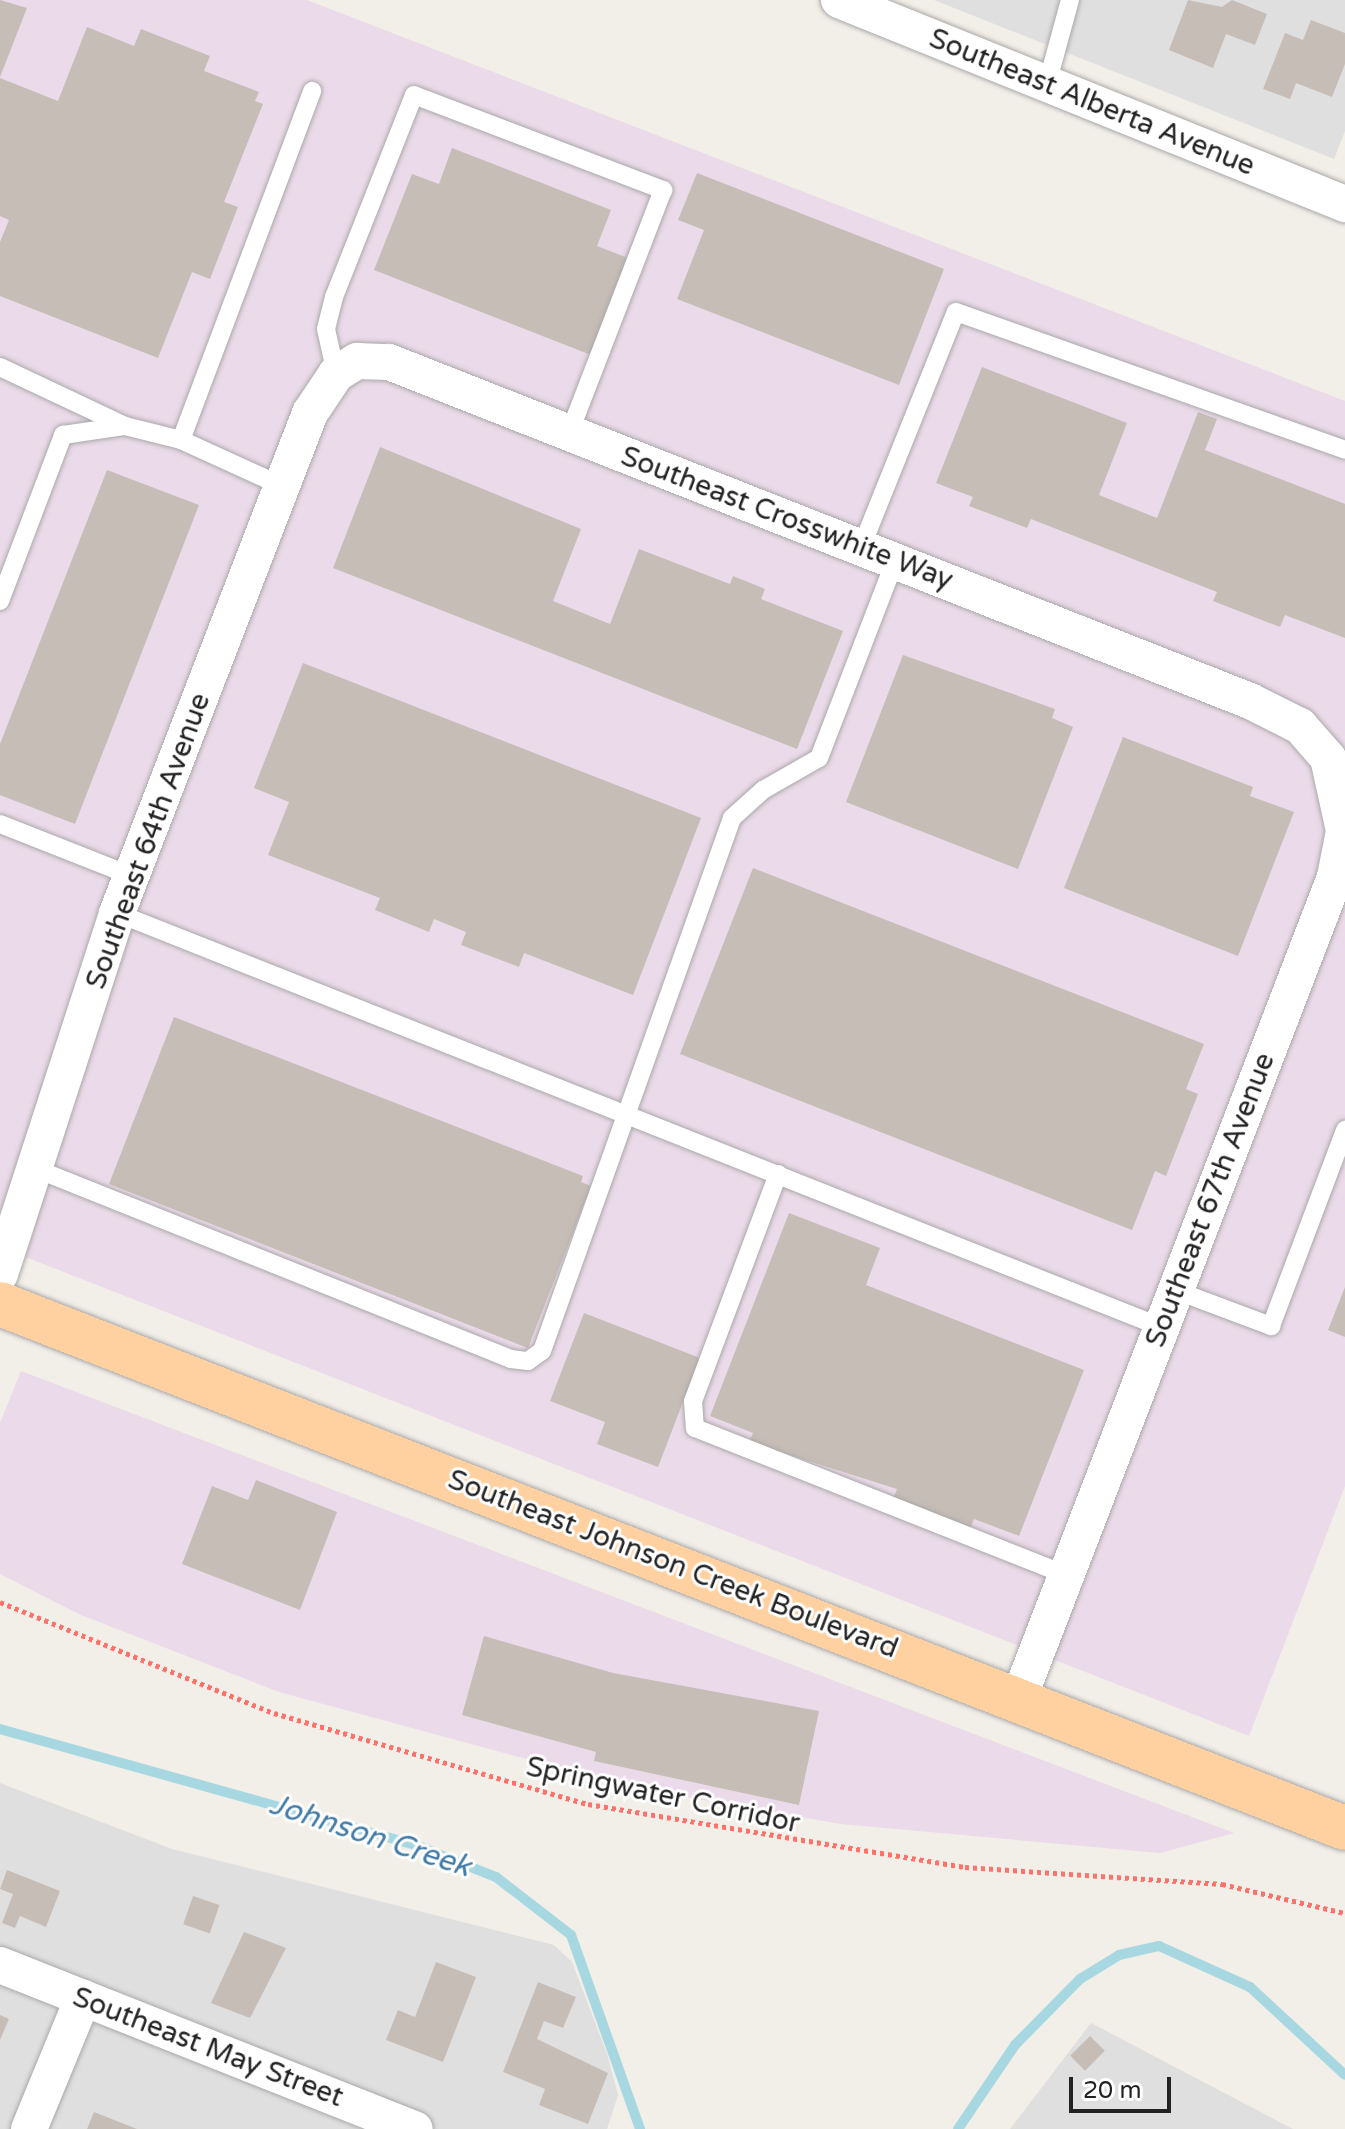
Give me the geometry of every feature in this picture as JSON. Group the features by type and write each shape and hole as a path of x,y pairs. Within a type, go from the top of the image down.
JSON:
{"main road":[{"name":"Southeast Johnson Creek Boulevard","path":"0,1304 1019,1698 1345,1828"}],"street":[{"name":"Southeast Alberta Avenue","path":"839,0 1345,204"},
{"name":"Southeast Crosswhite Way","path":"336,374 357,361 389,362 1280,714"},
{"name":"Southeast 64th Avenue","path":"0,1274 117,913 310,413 336,374"},
{"name":"Southeast 67th Avenue","path":"1019,1698 1335,877 1344,831 1336,750 1280,714"},
{"name":"Southeast May Street","path":"0,1965 415,2129"},
{"path":"29,2129 83,1998"}],"lane":[{"path":"1047,84 1070,0"},
{"path":"181,440 312,91"},
{"path":"336,374 326,329 334,297 414,95 663,190 569,433"},
{"path":"861,548 956,312 1345,450"},
{"path":"0,367 125,426 181,440 282,486"},
{"path":"0,601 63,435 125,426"},
{"path":"34,1168 528,1361 542,1351 632,1114 732,818 763,790 819,758 895,561"},
{"path":"0,824 132,876"},
{"path":"117,913 632,1114 1161,1327"},
{"path":"1175,1290 1271,1326 1345,1130"},
{"path":"778,1174 693,1401 695,1428 1066,1575"}],"path":[{"name":"Springwater Corridor","path":"0,1602 274,1713 588,1804 951,1865 1222,1884 1345,1913"}],"shaded area":[{"path":"0,0 307,0 1345,401 1345,1486 1249,1736 0,1247"},
{"path":"934,0 1345,0 1345,131 1334,159"},
{"path":"21,1371 1234,1833 1160,1853 841,1824 634,1788 279,1692 81,1615 0,1574 0,1423"},
{"path":"0,1783 172,1849 554,1945 572,1962 607,2054 618,2095 607,2129 0,2129"},
{"path":"1091,2023 1293,2129 1010,2129"}],"building":[{"path":"0,0 27,8 0,77"},
{"path":"1188,0 1222,7 1232,0 1267,14 1255,45 1226,34 1213,68 1169,50"},
{"path":"1311,20 1345,33 1345,64 1332,97 1296,83 1290,99 1263,89 1285,33 1303,40"},
{"path":"87,27 134,46 141,29 210,56 204,71 259,92 255,101 263,104 224,202 238,207 210,279 192,272 158,358 0,296 0,242 9,220 0,216 0,78 58,101"},
{"path":"452,148 611,210 597,246 628,258 591,355 374,270 412,174 439,184"},
{"path":"697,173 944,269 899,385 677,299 704,230 678,220"},
{"path":"982,367 1127,423 1099,495 1157,518 1198,412 1217,419 1205,450 1345,504 1345,638 1285,615 1280,627 1213,601 1217,592 1031,519 1027,528 969,506 973,497 936,483"},
{"path":"380,447 581,529 553,601 610,624 639,549 730,584 733,576 765,589 761,599 843,631 797,749 333,568"},
{"path":"107,470 199,505 75,824 0,795 0,744"},
{"path":"903,655 1055,709 1052,718 1073,727 1018,869 846,802"},
{"path":"303,663 701,818 633,995 524,953 519,967 461,945 466,932 434,919 429,932 375,910 380,898 268,855 289,802 254,788"},
{"path":"1123,737 1253,787 1250,796 1294,812 1238,956 1064,888"},
{"path":"753,868 1204,1044 1186,1089 1198,1094 1166,1176 1155,1171 1132,1230 680,1054"},
{"path":"174,1017 583,1176 581,1182 591,1186 528,1348 109,1184"},
{"path":"789,1213 880,1248 866,1285 1084,1370 1019,1536 974,1519 970,1529 893,1499 897,1489 749,1442 753,1433 710,1416"},
{"path":"1345,1287 1345,1337 1328,1330"},
{"path":"584,1313 700,1358 658,1467 597,1444 605,1422 550,1401"},
{"path":"256,1480 337,1512 300,1610 182,1564 212,1486 248,1500"},
{"path":"484,1636 613,1673 819,1711 799,1805 594,1761 596,1752 462,1715"},
{"path":"7,1870 60,1891 46,1927 20,1916 15,1928 2,1923 13,1894 0,1889"},
{"path":"193,1896 219,1905 210,1933 183,1924"},
{"path":"244,1932 286,1948 250,2018 211,2003"},
{"path":"436,1962 476,1977 443,2062 386,2040 398,2010 415,2017"},
{"path":"538,1982 576,1997 563,2028 544,2021 537,2039 608,2073 588,2124 539,2105 545,2089 503,2072"},
{"path":"0,2015 9,2019 0,2040"},
{"path":"1090,2036 1105,2051 1085,2071 1070,2056"},
{"path":"94,2112 137,2129 87,2129"}],"waterway":[{"name":"Johnson Creek","path":"0,1729 418,1846 496,1877 571,1935 640,2129"},
{"name":"Johnson Creek","path":"958,2129 1015,2045 1080,1979 1119,1955 1159,1946 1250,1987 1345,2075"}]}
